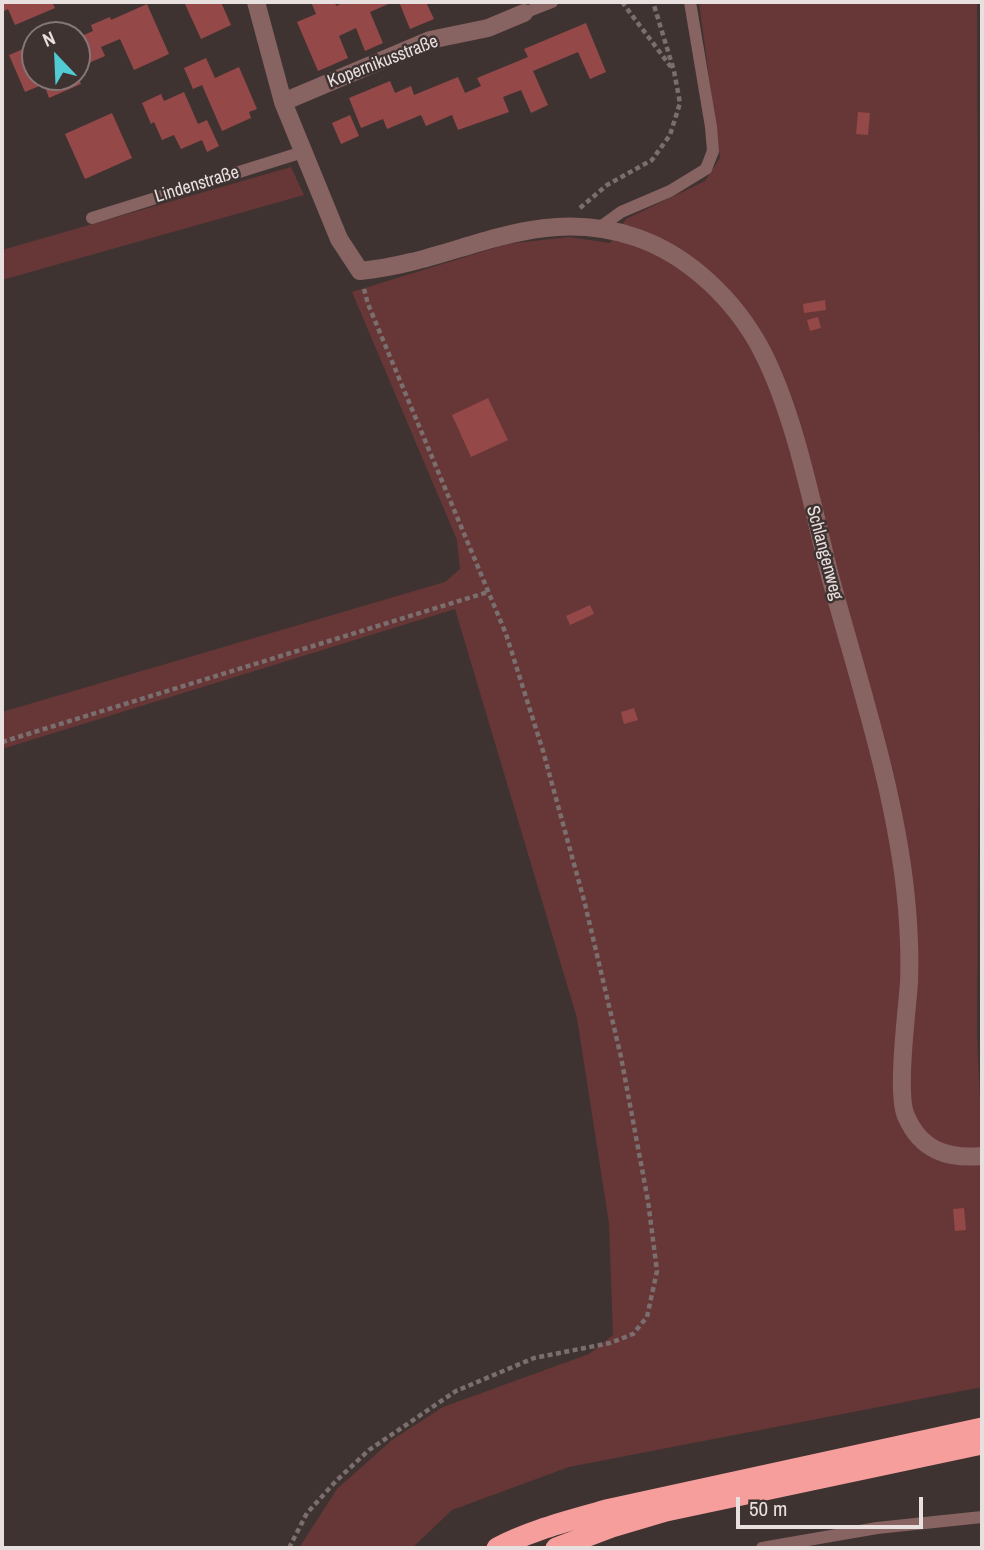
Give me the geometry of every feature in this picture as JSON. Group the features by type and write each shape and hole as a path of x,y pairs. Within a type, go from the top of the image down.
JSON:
{"highway":[{"path":"497,1548 551,1526 606,1510 980,1436"},
{"path":"556,1548 666,1511 980,1436"}],"street":[{"path":"256,2 283,102 339,239 360,271"},
{"name":"Kopernikusstraße","path":"283,102 430,40 488,28 524,13"},
{"name":"Schlangenweg","path":"360,271 388,268 502,234 533,228 598,228 636,237 671,252 706,278 736,311 761,349 778,388 880,763 899,848 907,908 909,978 902,1087 904,1113 925,1143 943,1154 959,1158 982,1156"}],"lane":[{"path":"524,13 552,2"},
{"path":"598,228 621,212 670,191 706,169 713,151 711,127 690,2"},
{"name":"Lindenstraße","path":"92,218 303,152"},
{"path":"762,1548 877,1528 982,1517"}],"path":[{"path":"622,2 674,71"},
{"path":"562,226 607,185 652,160 670,135 680,103 674,71 653,2"},
{"path":"289,1548 307,1513 337,1480 369,1450 456,1391 534,1358 610,1343 633,1334 647,1317 657,1271 648,1201 621,1057 585,904 543,751 506,634 368,304 360,271"},
{"path":"2,742 488,592"}],"shaded area":[{"path":"699,2 977,2 977,1035 982,1142 982,1387 569,1467 452,1510 412,1548 299,1548 337,1489 392,1440 443,1407 589,1354 613,1335 609,1223 577,1018 455,609 2,749 2,712 445,582 460,569 457,540 352,292 507,244 569,237 610,243 626,219 705,181 720,158"},
{"path":"291,167 304,195 2,280 2,250"}],"building":[{"path":"2,2 52,2 55,8 15,25 8,9 2,12"},
{"path":"184,2 221,2 231,25 201,39"},
{"path":"311,2 335,2 336,6 345,2 393,2 370,12 383,43 365,51 356,28 339,36 348,58 318,71 297,22 316,14"},
{"path":"399,2 426,2 434,19 410,29"},
{"path":"147,4 169,54 134,70 120,39 101,47 105,56 91,62 91,25 110,17 111,20"},
{"path":"586,23 606,72 590,79 578,52 533,71 548,105 531,113 521,90 503,97 509,112 458,130 452,115 426,126 421,115 387,129 383,119 361,128 349,98 390,81 395,93 411,86 414,95 458,77 465,93 481,86 477,78 528,57 524,49"},
{"path":"21,50 21,83 9,55"},
{"path":"206,58 215,78 239,67 257,109 249,112 251,118 222,131 202,85 193,89 184,68"},
{"path":"46,91 65,91 49,98"},
{"path":"184,92 198,124 207,120 219,146 207,152 202,140 181,149 174,135 162,140 154,122 151,124 142,103 161,94 164,101"},
{"path":"858,112 870,113 868,135 856,134"},
{"path":"112,113 132,158 85,179 65,134"},
{"path":"350,115 359,136 341,144 332,123"},
{"path":"825,300 826,310 804,313 803,304"},
{"path":"818,317 821,328 810,331 807,320"},
{"path":"488,398 508,440 471,457 452,415"},
{"path":"590,605 594,614 570,625 566,616"},
{"path":"634,708 638,720 624,724 621,712"},
{"path":"964,1208 966,1230 955,1231 953,1209"}]}
